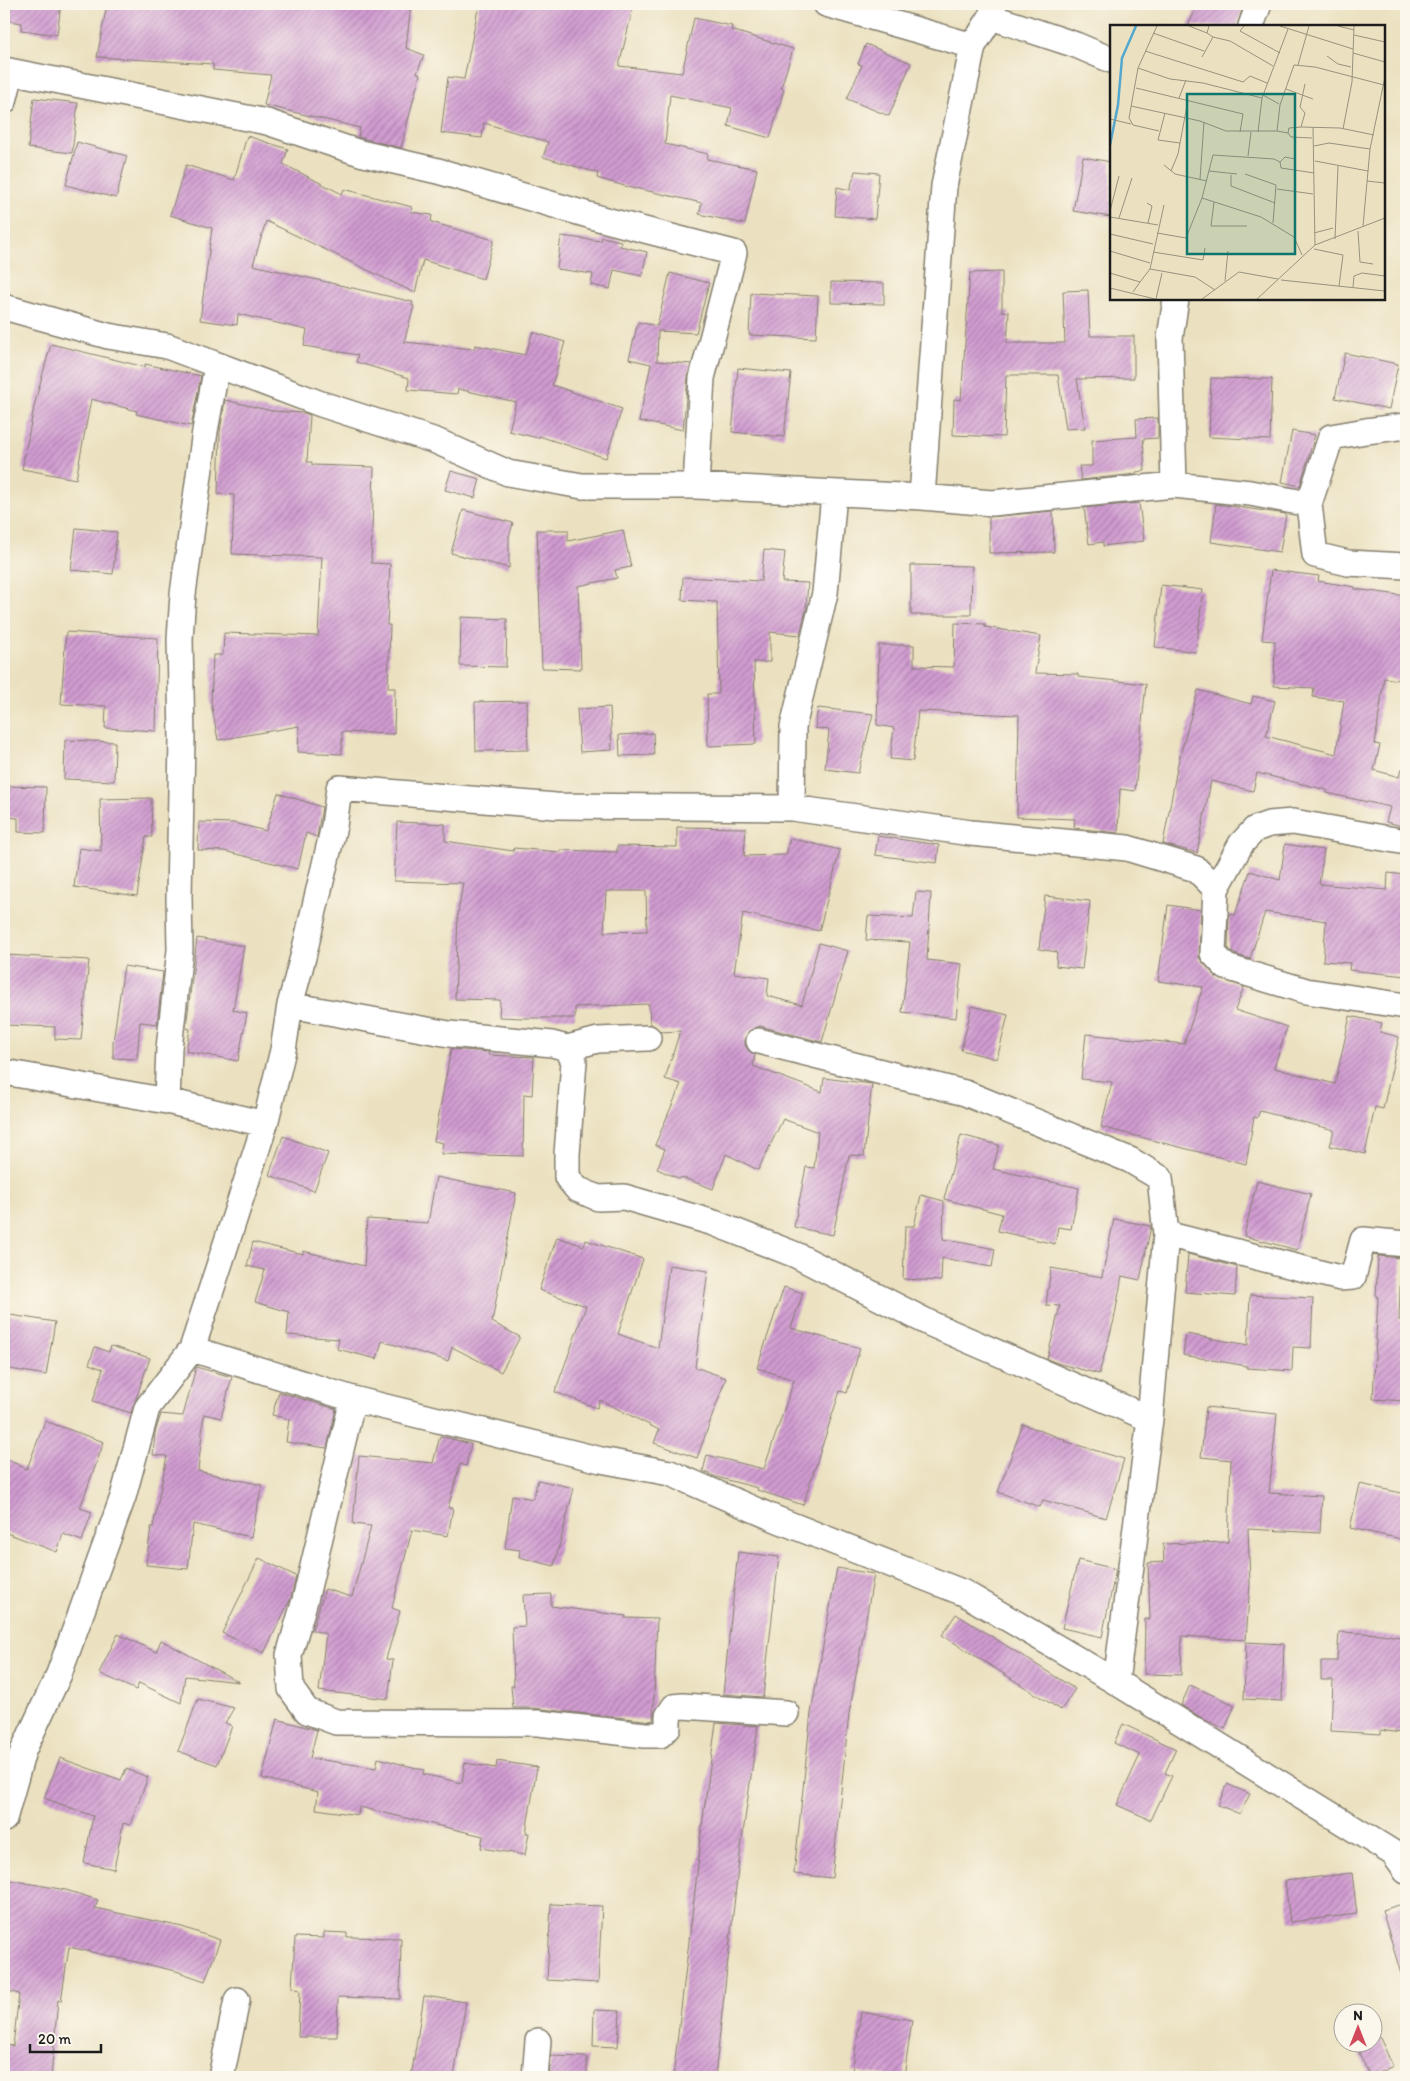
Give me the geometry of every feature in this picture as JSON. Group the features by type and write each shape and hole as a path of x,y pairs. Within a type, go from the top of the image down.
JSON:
{"street":[{"path":"826,4 973,46"},
{"path":"1250,25 1259,4"},
{"path":"922,497 944,186 973,46 992,10 1110,60"},
{"path":"4,101 7,72 267,122 360,153 438,171 602,219 734,252 702,378 696,486"},
{"path":"1174,484 1170,338 1176,300"},
{"path":"4,307 108,336 168,346 217,366 383,425 436,441 508,474 582,486 696,486 922,497 992,503 1174,484 1250,493 1310,504"},
{"path":"167,1101 169,1048 180,950 179,897 182,739 180,639 183,594 204,431 217,366"},
{"path":"1406,426 1331,437 1310,504 1315,555 1348,562 1406,566"},
{"path":"792,808 793,727 825,593 834,494"},
{"path":"4,1820 23,1751 59,1674 119,1506 147,1408 192,1349 265,1124 283,1050 290,1005 304,957 334,826 339,788 556,806 792,808 971,833 1127,848 1196,869 1216,889"},
{"path":"1406,842 1293,822 1269,824 1255,829 1241,844 1216,889 1213,953 1226,967 1306,991 1406,1006"},
{"path":"290,1005 448,1034 552,1044 567,1048 598,1040 648,1038"},
{"path":"759,1041 965,1093 1130,1160 1160,1178 1166,1234 1150,1419 1116,1682"},
{"path":"567,1048 574,1062 567,1177 577,1189 598,1198 624,1197 714,1223 796,1256 931,1324 1150,1419"},
{"path":"4,1072 167,1101 265,1124"},
{"path":"1166,1234 1340,1278 1353,1277 1363,1240 1406,1244"},
{"path":"192,1349 353,1399 601,1460 670,1473 776,1519 964,1593 1116,1682 1393,1853 1406,1871"},
{"path":"353,1399 305,1600 289,1655 291,1689 307,1711 336,1722 538,1724 645,1735 660,1735 668,1728 668,1716 674,1707 786,1713"},
{"path":"221,2077 237,2000"},
{"path":"534,2077 538,2041"}],"building":[{"path":"11,4 61,4 57,35 21,30 22,23 9,21"},
{"path":"107,4 411,4 406,48 424,55 417,73 420,74 401,148 358,137 360,128 264,105 271,75 213,70 213,64 97,57"},
{"path":"479,4 634,4 619,66 682,73 694,18 732,26 731,30 793,49 781,88 784,89 770,138 728,126 732,108 670,95 665,144 708,154 707,159 757,169 745,224 699,214 702,203 635,189 597,178 598,173 543,157 548,142 484,123 482,138 441,133 448,77 464,79"},
{"path":"1198,4 1244,4 1237,25 1188,25"},
{"path":"866,44 911,63 889,116 847,99 862,65 858,64"},
{"path":"34,98 78,103 72,153 28,148"},
{"path":"247,136 288,149 283,164 342,194 344,189 412,207 411,212 432,215 431,222 494,240 483,279 423,260 415,293 266,221 253,265 413,302 412,306 414,306 404,342 474,349 475,345 525,355 533,332 565,342 552,385 622,409 606,458 539,436 538,438 509,431 516,402 458,389 457,394 408,390 409,378 356,362 358,355 304,346 307,330 238,314 237,325 200,320 212,228 170,215 186,165 234,180"},
{"path":"77,142 127,156 116,198 66,185"},
{"path":"1083,157 1110,162 1110,217 1073,211"},
{"path":"855,171 879,173 875,219 835,216 837,187 850,190"},
{"path":"561,236 601,241 602,237 621,241 620,246 647,252 642,276 614,270 610,289 591,285 593,274 557,269"},
{"path":"1002,272 1002,311 1009,312 1007,343 1065,343 1063,291 1088,290 1090,336 1134,336 1134,378 1077,379 1085,428 1066,429 1058,375 1006,375 1004,437 953,435 954,399 961,400 970,273"},
{"path":"670,273 709,283 696,333 658,331 657,361 691,364 683,430 639,421 651,364 629,359 638,322 657,326"},
{"path":"831,282 884,283 884,304 831,303"},
{"path":"751,293 818,296 816,338 749,335"},
{"path":"51,344 145,367 145,364 201,376 191,426 136,414 137,411 91,399 76,479 22,469 35,402"},
{"path":"1345,353 1398,364 1389,409 1335,398"},
{"path":"738,368 791,373 784,437 732,432"},
{"path":"1211,378 1272,379 1270,440 1209,437"},
{"path":"225,400 272,411 310,415 307,462 312,462 312,465 374,467 371,563 390,564 387,625 390,625 388,688 395,688 394,734 342,732 342,754 298,752 299,726 218,740 211,702 213,655 223,655 224,633 318,636 322,557 232,554 234,495 218,494 220,432"},
{"path":"1158,418 1158,438 1143,439 1145,471 1136,472 1136,474 1081,480 1079,466 1092,466 1092,440 1137,437 1136,419"},
{"path":"1292,431 1315,435 1300,486 1282,482"},
{"path":"451,471 480,479 475,498 445,490"},
{"path":"1139,503 1144,541 1103,546 1103,542 1089,544 1084,508"},
{"path":"1216,504 1286,514 1280,552 1211,542"},
{"path":"463,510 513,523 509,537 509,568 451,553"},
{"path":"1053,511 1054,552 989,553 989,517"},
{"path":"76,528 117,532 113,574 71,570"},
{"path":"537,530 568,530 568,541 623,530 631,567 615,570 617,578 578,586 581,669 542,668"},
{"path":"764,550 785,552 782,582 808,583 806,609 800,635 770,632 770,662 754,662 756,744 708,746 707,694 719,694 717,602 682,600 683,577 761,581"},
{"path":"911,565 972,566 971,615 911,615"},
{"path":"1271,570 1319,576 1318,581 1355,587 1355,589 1406,596 1406,681 1384,678 1375,744 1380,745 1374,770 1399,777 1401,769 1406,770 1406,827 1386,822 1390,807 1327,793 1327,790 1257,773 1253,791 1211,781 1197,853 1163,844 1178,763 1198,690 1251,704 1253,696 1275,701 1266,736 1336,754 1344,701 1313,697 1314,688 1274,686 1275,641 1262,640"},
{"path":"1161,585 1203,590 1196,652 1155,647"},
{"path":"461,617 507,619 506,667 460,666"},
{"path":"955,623 985,624 985,627 1041,636 1035,673 1078,674 1078,677 1146,684 1135,791 1120,789 1118,833 1074,828 1075,819 1017,817 1019,715 918,711 913,761 890,759 894,728 877,725 879,645 914,645 914,666 954,667"},
{"path":"66,632 158,638 156,731 105,728 106,706 61,704"},
{"path":"527,701 528,750 476,751 475,702"},
{"path":"610,707 612,750 580,752 577,709"},
{"path":"818,708 873,714 858,773 825,769 829,730 815,728"},
{"path":"653,733 654,755 620,756 619,735"},
{"path":"65,740 115,742 114,781 64,779"},
{"path":"4,786 46,787 45,833 18,832 18,818 4,817"},
{"path":"278,793 322,807 317,837 306,833 298,869 224,851 198,850 199,822 234,823 266,831"},
{"path":"151,798 152,837 146,837 137,896 74,887 79,848 101,851 100,799"},
{"path":"397,822 445,824 445,841 513,851 514,848 560,852 560,850 617,852 617,846 677,847 677,827 746,828 744,856 786,855 790,838 840,850 819,931 743,913 734,973 769,978 767,996 802,1005 819,943 848,951 822,1042 760,1026 749,1031 745,1038 745,1045 755,1055 753,1066 822,1092 824,1078 872,1084 864,1156 849,1155 833,1235 794,1227 806,1167 814,1168 818,1132 783,1119 758,1170 726,1154 713,1189 681,1177 680,1179 657,1169 665,1149 655,1145 681,1084 665,1079 680,1031 661,1032 650,1024 649,1004 575,1007 575,1018 523,1018 499,1017 500,1000 455,999 458,913 463,883 394,881","holes":["606,891 646,891 647,931 604,932"]},
{"path":"878,836 939,845 937,863 875,855"},
{"path":"1285,844 1324,850 1319,884 1387,890 1388,873 1406,875 1406,976 1349,970 1350,963 1323,961 1326,921 1265,912 1250,959 1234,954 1228,948 1229,914 1235,915 1250,871 1280,880"},
{"path":"916,892 931,893 927,960 962,964 956,1018 902,1012 910,942 866,940 868,916 913,918"},
{"path":"1045,896 1090,901 1082,969 1056,966 1057,952 1039,949"},
{"path":"1168,905 1201,910 1199,958 1216,977 1244,987 1235,1010 1287,1027 1274,1068 1335,1084 1350,1016 1382,1023 1380,1032 1399,1037 1383,1109 1375,1107 1365,1154 1330,1146 1334,1130 1260,1111 1257,1118 1254,1117 1246,1164 1101,1127 1112,1082 1081,1079 1086,1034 1184,1044 1203,987 1158,981"},
{"path":"197,938 244,946 233,1010 247,1013 238,1061 186,1051 190,1029 186,1028"},
{"path":"7,955 89,960 81,1040 55,1039 55,1027 4,1025"},
{"path":"124,966 163,972 157,1024 140,1022 137,1059 113,1058 113,1042"},
{"path":"972,1006 1008,1015 997,1059 961,1050"},
{"path":"451,1049 489,1052 488,1055 534,1057 532,1095 524,1094 523,1156 441,1154 443,1143 434,1141"},
{"path":"961,1135 999,1145 993,1169 1079,1188 1071,1229 1058,1227 1055,1244 998,1231 1002,1214 944,1199"},
{"path":"283,1136 328,1153 314,1191 269,1175"},
{"path":"436,1177 516,1193 492,1322 520,1337 501,1372 452,1347 448,1361 382,1341 377,1359 337,1349 339,1339 287,1335 289,1312 255,1302 265,1270 247,1266 253,1242 303,1254 303,1251 364,1266 367,1219 428,1223"},
{"path":"1257,1181 1311,1194 1297,1250 1244,1236"},
{"path":"921,1195 944,1201 943,1239 995,1249 992,1267 942,1258 941,1281 903,1279 905,1226 914,1226"},
{"path":"1114,1219 1151,1226 1140,1280 1122,1276 1114,1320 1099,1374 1047,1359 1060,1306 1046,1305 1051,1268 1102,1277"},
{"path":"557,1237 584,1246 586,1240 643,1259 618,1334 658,1348 669,1265 708,1271 695,1367 726,1378 697,1458 654,1443 659,1430 600,1400 597,1408 555,1392 586,1306 539,1290"},
{"path":"1188,1254 1237,1267 1235,1296 1185,1292"},
{"path":"1378,1256 1401,1258 1399,1320 1406,1320 1406,1401 1373,1399"},
{"path":"784,1287 803,1293 791,1328 860,1348 847,1393 840,1391 803,1505 757,1490 758,1488 716,1477 703,1471 707,1455 764,1469 794,1380 757,1368"},
{"path":"1250,1295 1313,1298 1311,1348 1293,1347 1292,1371 1247,1368 1247,1366 1183,1355 1186,1334 1248,1345"},
{"path":"4,1314 55,1322 46,1375 4,1368"},
{"path":"111,1346 150,1358 131,1413 93,1401 103,1369 89,1364 95,1347 109,1352"},
{"path":"196,1367 232,1377 221,1418 204,1414 198,1471 262,1485 251,1537 193,1524 188,1569 146,1565 151,1527 153,1527 167,1456 153,1455 155,1433 161,1414 183,1416"},
{"path":"279,1392 336,1409 327,1448 286,1442 289,1419 272,1415"},
{"path":"1206,1407 1277,1414 1269,1493 1322,1496 1320,1533 1248,1529 1250,1583 1246,1640 1182,1636 1181,1675 1144,1674 1145,1619 1150,1619 1148,1563 1164,1562 1163,1544 1228,1542 1231,1460 1201,1457"},
{"path":"45,1421 104,1442 80,1508 92,1512 82,1541 63,1534 57,1552 4,1532 4,1458 27,1469"},
{"path":"1023,1424 1064,1441 1124,1459 1106,1518 1043,1500 1040,1507 998,1492"},
{"path":"440,1436 471,1444 466,1466 460,1464 448,1508 453,1508 448,1536 412,1530 392,1608 400,1611 386,1659 393,1660 388,1699 319,1691 326,1634 312,1630 325,1589 352,1597 371,1526 353,1524 359,1456 433,1463"},
{"path":"538,1480 574,1488 554,1566 519,1557 520,1550 505,1548 512,1495 533,1499"},
{"path":"1360,1484 1406,1494 1406,1540 1350,1528"},
{"path":"738,1552 779,1557 763,1697 723,1694"},
{"path":"259,1558 296,1576 291,1598 264,1653 222,1633"},
{"path":"1078,1560 1116,1569 1102,1637 1062,1628"},
{"path":"837,1568 874,1574 849,1714 832,1878 794,1874 811,1713"},
{"path":"551,1594 551,1606 626,1616 625,1618 657,1619 653,1721 532,1708 513,1708 511,1686 514,1686 512,1627 525,1626 523,1595"},
{"path":"956,1614 1075,1689 1061,1710 942,1635"},
{"path":"1339,1632 1381,1634 1406,1638 1406,1734 1381,1730 1381,1734 1331,1731 1333,1680 1321,1680 1321,1661 1337,1661"},
{"path":"118,1634 156,1652 161,1640 239,1682 185,1676 181,1703 139,1683 136,1690 99,1673"},
{"path":"1246,1642 1284,1644 1282,1701 1244,1699"},
{"path":"1190,1685 1235,1705 1225,1729 1205,1720 1181,1705"},
{"path":"198,1699 234,1708 225,1723 232,1726 217,1765 178,1751"},
{"path":"277,1719 317,1730 310,1758 376,1768 378,1758 424,1770 423,1774 462,1783 465,1763 496,1768 497,1761 537,1767 526,1833 529,1833 525,1855 481,1848 483,1836 359,1807 358,1815 316,1809 318,1792 262,1778"},
{"path":"716,1723 758,1726 738,1869 715,2077 673,2077 699,1847"},
{"path":"1123,1724 1176,1749 1165,1773 1172,1776 1151,1820 1117,1805 1140,1755 1114,1743"},
{"path":"60,1758 121,1780 126,1769 148,1777 130,1825 123,1823 114,1869 84,1863 93,1816 44,1798"},
{"path":"1227,1784 1250,1794 1240,1814 1218,1805"},
{"path":"1352,1873 1357,1914 1290,1922 1285,1881"},
{"path":"4,1879 66,1890 98,1900 95,1908 182,1927 220,1940 205,1981 176,1971 69,1947 61,2001 58,2000 51,2077 4,2077 6,2045 13,2046 19,1994 4,1990"},
{"path":"1406,1903 1406,1973 1401,1974 1382,1910"},
{"path":"551,1904 602,1906 598,1983 547,1980"},
{"path":"324,1932 347,1933 347,1937 401,1938 400,1999 338,1997 337,2037 298,2037 300,1990 292,1988 295,1937 324,1938"},
{"path":"424,1996 466,2002 454,2077 411,2077"},
{"path":"594,2010 620,2011 618,2047 593,2046"},
{"path":"861,2012 912,2020 904,2077 852,2072"},
{"path":"1382,2042 1393,2066 1370,2077 1360,2054 1382,2054"},
{"path":"551,2056 587,2057 587,2077 549,2077"}]}
